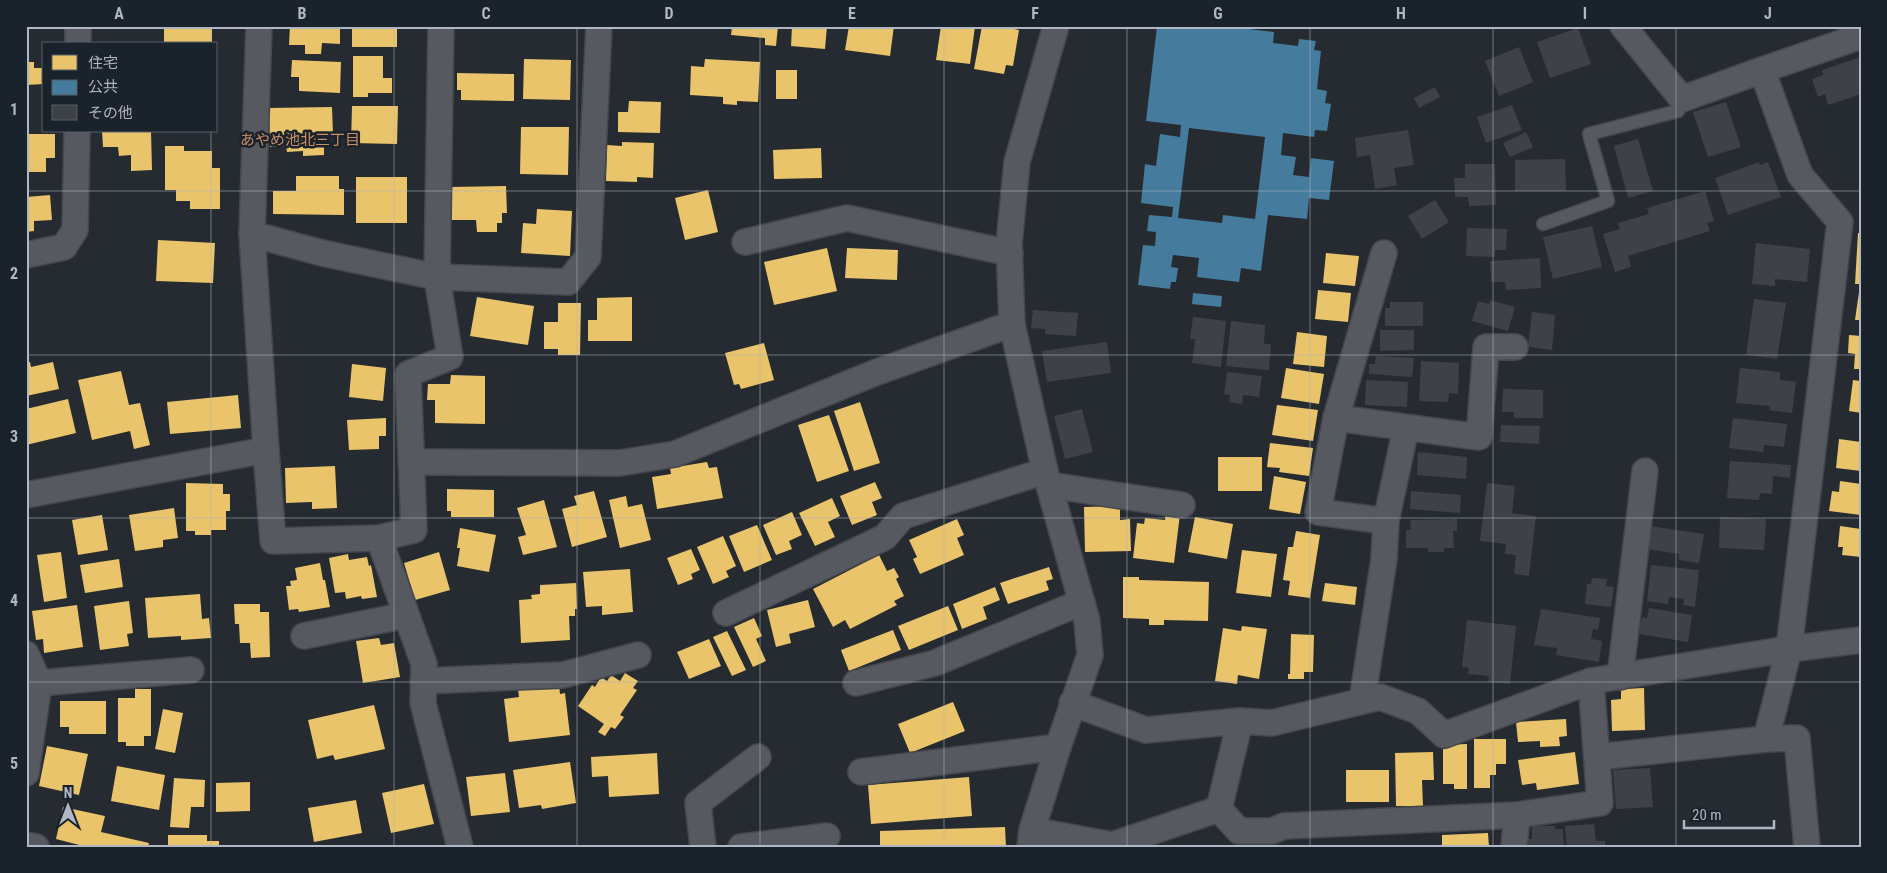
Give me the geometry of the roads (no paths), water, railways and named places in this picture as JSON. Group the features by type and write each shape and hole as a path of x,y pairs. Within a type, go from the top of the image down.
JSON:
{"street":[{"path":"78,26 78,42"},
{"path":"259,26 252,234 274,541 379,538 414,530 408,374 450,357 437,277 441,26"},
{"path":"252,234 322,253 437,277 568,282 588,257 600,26"},
{"path":"1056,26 1018,162 1010,253 1012,324 1047,478 1087,621 1090,655 1072,703 1031,838 1112,845 1219,809"},
{"path":"1623,26 1682,99 1861,36"},
{"path":"1762,70 1800,175 1840,222 1788,649 1766,739"},
{"path":"26,255 64,247 75,230 77,132"},
{"path":"745,242 847,218 1010,253"},
{"path":"1384,253 1336,418 1318,512 1386,521"},
{"path":"411,462 620,463 675,454 878,372 1012,324"},
{"path":"1336,418 1478,437 1486,347 1515,347"},
{"path":"1362,701 1384,559 1386,521 1406,428"},
{"path":"26,495 266,450"},
{"path":"1620,677 1645,471"},
{"path":"726,613 885,537 903,516 1047,478 1182,505"},
{"path":"379,538 424,664 423,703 460,847"},
{"path":"856,683 935,663 1082,602"},
{"path":"304,636 406,615"},
{"path":"1072,703 1146,730 1240,721 1272,722 1380,697 1418,711 1444,735 1592,681 1788,649 1861,640"},
{"path":"26,654 39,683 26,773"},
{"path":"423,681 562,675 638,655"},
{"path":"39,683 190,670"},
{"path":"1219,809 1239,831 1272,831 1284,826 1517,816 1600,803 1592,681"},
{"path":"1219,809 1240,721"},
{"path":"1597,757 1766,739 1797,738 1807,847"},
{"path":"861,772 1058,747"},
{"path":"703,847 698,803 758,757"},
{"path":"1514,847 1517,816"},
{"path":"741,847 826,836"},
{"path":"26,845 36,847"}],"lane":[{"path":"1543,224 1608,200 1589,134 1678,111 1682,99"}],"district":[{"name":"あやめ池北三丁目","path":"300,140"}]}
